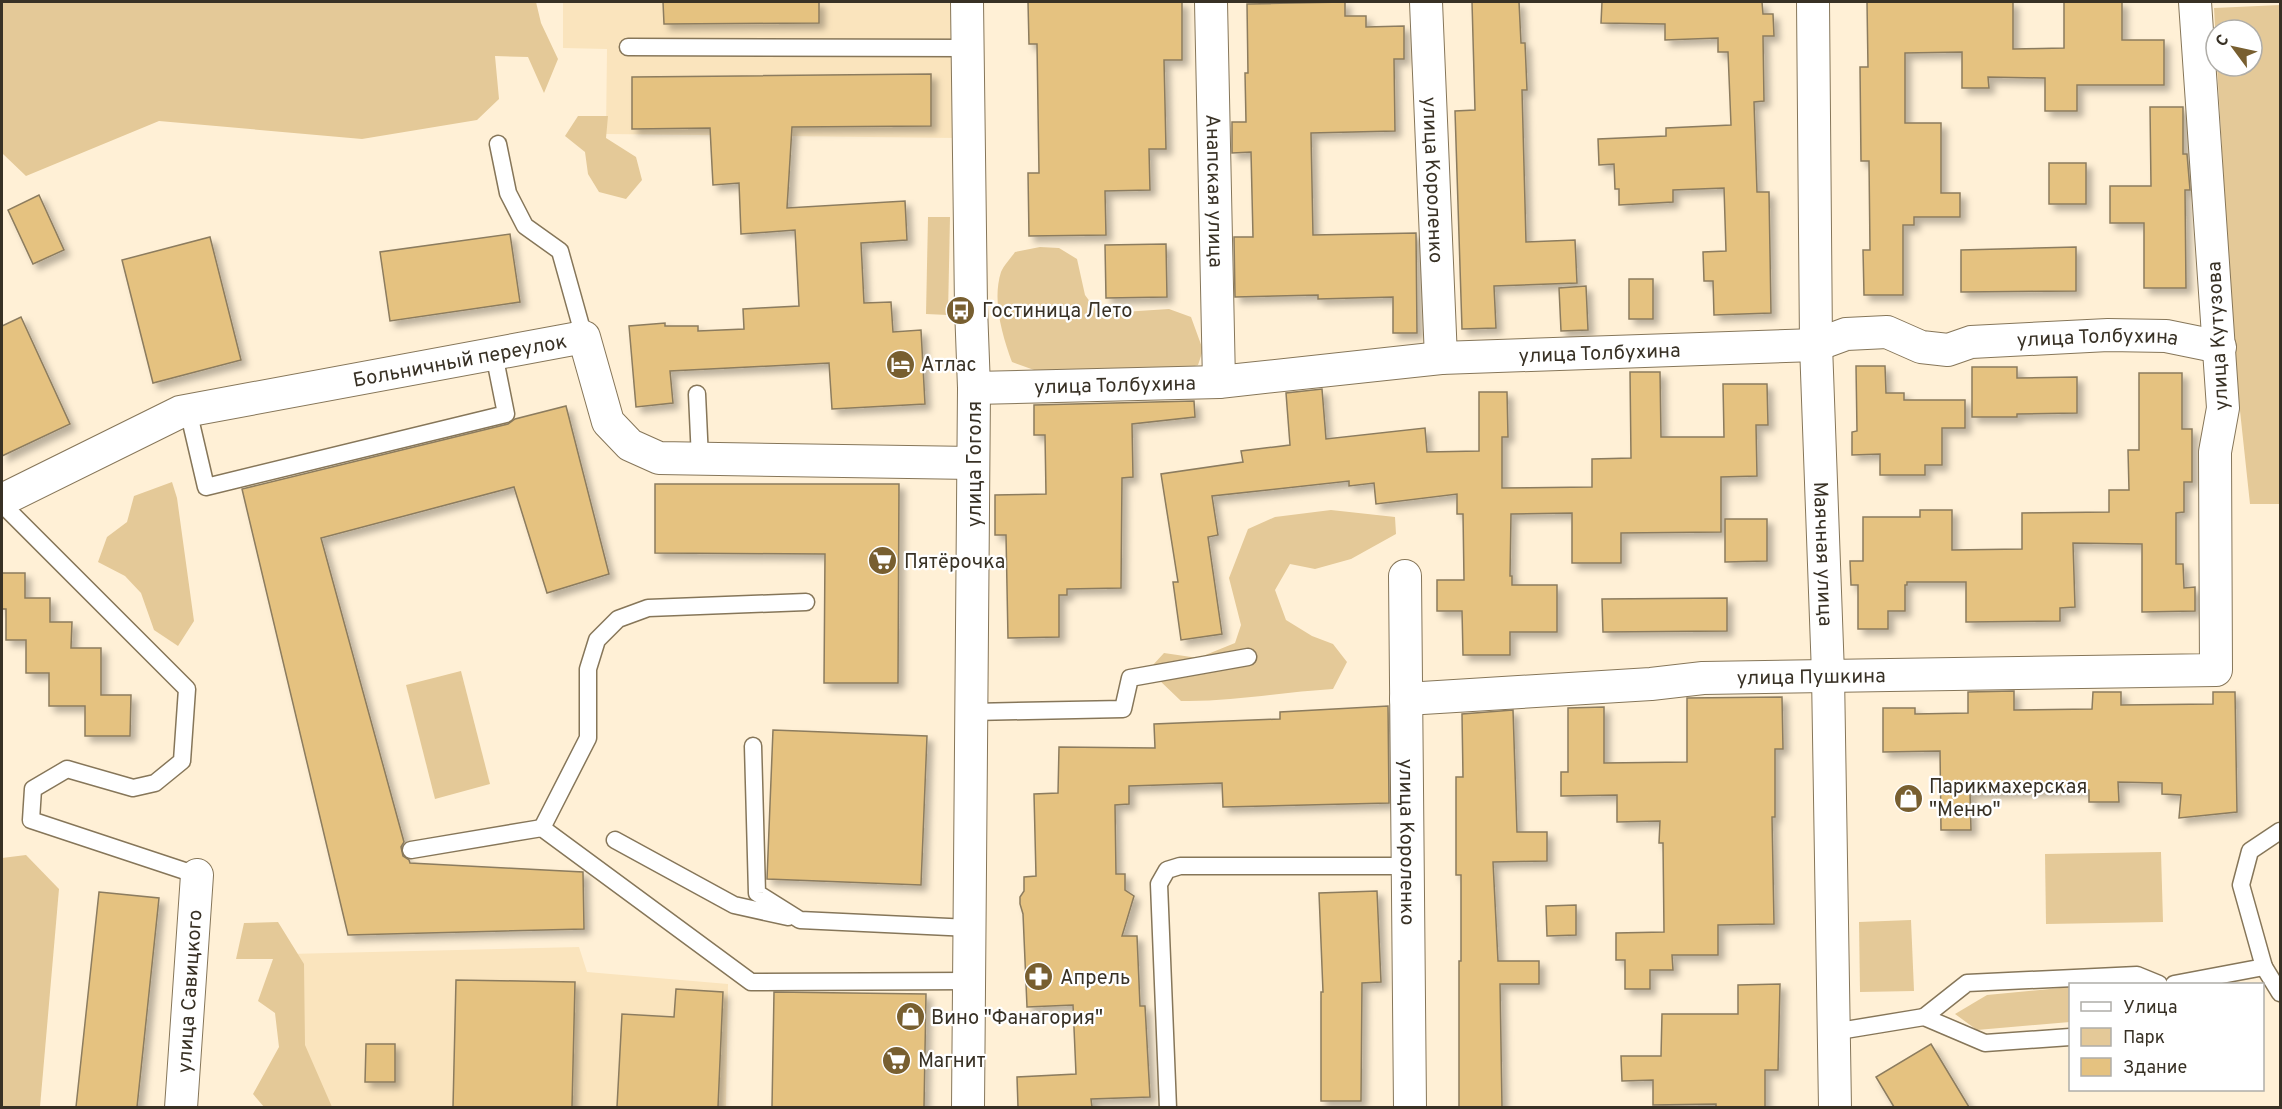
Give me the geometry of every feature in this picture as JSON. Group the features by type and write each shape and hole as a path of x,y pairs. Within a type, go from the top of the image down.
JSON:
{"street":[{"name":"улица Гоголя","path":"967,2 974,388 968,1107"},
{"name":"Анапская улица","path":"1211,2 1219,382"},
{"name":"улица Короленко","path":"1426,2 1441,358"},
{"name":"Маячная улица","path":"1813,2 1816,345 1827,674 1834,1107"},
{"name":"улица Кутузова","path":"2195,2 2223,408 2215,452 2217,670"},
{"name":"улица Толбухина","path":"974,388 1219,382 1441,358 1816,345 1846,334 1887,332 1921,346 1948,350 1971,342 2108,335 2166,336 2220,347"},
{"name":"Больничный переулок","path":"2,502 180,412 584,337 608,422 630,445 659,458 973,463"},
{"name":"улица Короленко","path":"1405,576 1410,1107"},
{"name":"улица Пушкина","path":"1407,699 1651,684 1703,678 1827,674 2217,670"},
{"name":"улица Савицкого","path":"181,1107 197,875"}],"lane":[{"path":"628,47 967,48"},
{"path":"498,144 508,193 525,226 560,251 584,337"},
{"path":"188,410 206,487 506,414 494,354"},
{"path":"697,394 700,459"},
{"path":"2,502 187,689 182,761 155,783 133,788 67,769 33,789 31,820 197,875"},
{"path":"542,828 588,738 588,669 597,640 618,620 648,608 806,602"},
{"path":"972,712 1122,709 1130,678 1248,657"},
{"path":"753,746 757,892 800,920"},
{"path":"411,850 542,828 751,982 969,981"},
{"path":"2280,831 2250,851 2241,885 2264,967 2280,993"},
{"path":"615,840 734,905 800,920 970,928"},
{"path":"1168,1107 1160,884 1167,870 1180,866 1408,866"},
{"path":"2179,983 2264,967 2280,974"},
{"path":"1833,1032 1924,1017 1967,983 2138,975 2156,983"},
{"path":"1924,1017 1985,1043 2069,1037"}],"shaded area":[{"path":"563,2 959,2 957,138 606,134 607,49 563,48"},
{"path":"579,947 587,972 728,984 726,1107 289,1107 288,954"}],"green space":[{"path":"2,2 536,2 541,23 558,59 544,93 528,57 495,56 499,99 477,120 362,139 159,121 26,176 3,154"},
{"path":"2280,5 2280,504 2250,504 2234,355 2218,78 2264,78 2264,18 2215,18 2214,8"},
{"path":"578,116 608,116 606,138 636,157 642,180 626,199 599,192 588,174 585,152 565,136"},
{"path":"928,217 950,217 948,315 926,314"},
{"path":"1040,247 1059,248 1077,259 1085,295 1096,310 1123,312 1169,309 1191,317 1203,350 1198,365 1167,374 1137,368 1048,375 1012,362 1002,329 998,306 998,283 1001,272 1015,252"},
{"path":"172,482 177,498 194,621 178,646 154,630 141,593 125,576 98,562 107,537 127,522 134,496"},
{"path":"1331,510 1395,517 1396,534 1351,559 1315,569 1290,564 1275,590 1286,620 1312,636 1333,644 1347,662 1333,689 1219,700 1181,701 1157,678 1152,666 1164,653 1198,658 1235,643 1241,625 1229,578 1248,529 1275,517"},
{"path":"461,671 490,784 435,799 406,685"},
{"path":"2161,852 2163,922 2046,924 2045,854"},
{"path":"26,855 59,889 40,1107 2,1107 2,858"},
{"path":"1911,920 1914,991 1860,992 1859,922"},
{"path":"278,922 304,964 305,1045 332,1107 264,1107 253,1094 279,1047 275,1013 258,1001 273,959 236,959 244,923"},
{"path":"2069,987 2069,1022 1977,1030 1955,1014 1987,995"}],"building":[{"path":"663,2 819,2 819,23 664,24"},
{"path":"1028,2 1182,2 1182,60 1164,60 1166,149 1149,149 1150,190 1105,191 1106,235 1029,236 1028,173 1039,173 1037,44 1029,44"},
{"path":"1345,2 1345,16 1366,16 1366,27 1404,26 1404,59 1394,59 1395,131 1311,133 1313,235 1416,233 1417,333 1393,333 1393,297 1318,299 1318,295 1235,297 1234,237 1253,237 1251,152 1232,153 1232,122 1246,122 1247,4"},
{"path":"1472,2 1519,2 1521,43 1525,43 1527,90 1522,90 1526,242 1575,240 1577,283 1494,286 1496,328 1462,329 1455,111 1475,110"},
{"path":"1602,2 1762,2 1763,14 1773,14 1774,36 1763,36 1764,101 1754,102 1757,192 1769,192 1771,313 1714,315 1713,281 1704,281 1703,252 1726,251 1724,188 1673,190 1673,202 1619,205 1619,189 1615,189 1614,164 1599,165 1598,139 1666,136 1666,128 1731,125 1728,52 1718,52 1718,38 1665,40 1665,24 1601,23"},
{"path":"1867,2 2013,2 2013,49 2064,48 2064,2 2122,2 2122,40 2164,40 2164,85 2077,85 2077,111 2045,111 2045,78 1988,77 1989,88 1962,88 1962,52 1905,53 1905,123 1941,123 1941,193 1960,193 1960,217 1914,217 1914,225 1903,225 1903,295 1864,295 1863,250 1870,250 1869,161 1861,161 1860,67 1868,67"},
{"path":"931,74 931,126 792,127 787,208 905,201 907,240 861,243 864,303 891,302 893,332 921,330 925,404 832,409 829,363 670,371 673,403 636,407 629,326 665,323 665,326 698,326 698,331 744,329 743,309 799,306 795,230 741,234 739,183 713,185 710,128 632,129 632,77"},
{"path":"2150,107 2183,107 2183,154 2187,154 2190,190 2185,190 2186,288 2144,288 2144,223 2110,223 2110,186 2151,186"},
{"path":"2049,163 2086,163 2086,204 2049,204"},
{"path":"39,195 64,250 33,264 8,210"},
{"path":"510,234 520,302 390,321 380,252"},
{"path":"210,237 241,360 153,383 122,260"},
{"path":"1166,244 1167,297 1106,298 1105,245"},
{"path":"2076,247 2076,291 1961,292 1961,250"},
{"path":"1629,279 1653,279 1653,319 1629,319"},
{"path":"1586,286 1588,330 1561,331 1559,288"},
{"path":"21,317 70,424 2,456 2,326"},
{"path":"1856,366 1885,366 1886,393 1904,393 1904,400 1965,400 1965,428 1942,428 1942,465 1925,465 1925,475 1880,475 1880,454 1852,455 1852,432 1857,431"},
{"path":"1972,367 2017,367 2017,378 2077,377 2077,413 1972,417"},
{"path":"1630,372 1660,372 1661,437 1724,437 1723,384 1767,384 1768,425 1756,425 1757,476 1721,477 1721,532 1621,533 1621,563 1572,563 1572,513 1511,514 1510,576 1512,576 1512,585 1557,585 1557,632 1510,632 1510,655 1463,655 1462,611 1437,611 1437,580 1464,580 1463,514 1457,514 1457,494 1376,504 1374,483 1349,486 1349,481 1212,496 1218,535 1208,537 1222,634 1181,640 1173,582 1178,582 1161,474 1243,462 1241,451 1290,445 1286,393 1322,389 1326,439 1425,428 1427,452 1479,451 1479,392 1507,392 1508,437 1502,437 1502,488 1592,487 1592,459 1631,458"},
{"path":"2139,373 2182,373 2182,429 2192,429 2192,482 2184,482 2184,512 2176,513 2176,564 2183,564 2184,588 2195,587 2195,611 2142,612 2142,544 2073,543 2075,607 2060,608 2060,621 1966,622 1966,582 1907,582 1905,611 1888,611 1888,629 1858,629 1858,585 1851,585 1850,561 1863,561 1863,517 1920,517 1920,510 1952,510 1952,550 2022,549 2022,513 2109,512 2109,490 2129,490 2128,450 2139,450"},
{"path":"1194,401 1195,417 1132,424 1133,477 1122,478 1121,588 1067,589 1067,595 1059,595 1059,637 1008,638 1006,535 995,535 995,495 1046,494 1045,435 1034,435 1034,405"},
{"path":"566,406 609,574 547,593 514,487 321,538 404,842 401,847 403,856 410,863 583,872 584,929 348,935 242,489 508,424 515,419"},
{"path":"655,484 899,484 898,683 824,683 825,554 655,553"},
{"path":"1725,519 1767,519 1767,561 1725,562"},
{"path":"2,573 25,573 25,598 50,598 50,622 72,622 71,648 101,648 101,695 131,695 130,736 85,736 85,706 49,706 49,673 26,673 26,640 6,640 6,609 2,609"},
{"path":"1727,598 1727,631 1603,632 1602,599"},
{"path":"2014,691 2014,710 2092,709 2093,692 2121,692 2121,705 2213,704 2213,692 2235,692 2237,812 2179,818 2181,795 2162,794 2162,783 2118,782 2119,802 2089,802 2089,790 1970,793 1971,830 1941,830 1940,751 1883,752 1883,708 1915,708 1915,714 1968,713 1968,692"},
{"path":"1782,697 1783,749 1775,749 1775,817 1772,817 1774,924 1718,925 1718,955 1672,955 1673,970 1650,970 1650,989 1625,989 1625,960 1616,960 1616,933 1664,932 1663,843 1659,843 1660,821 1617,822 1617,795 1561,796 1561,772 1568,772 1568,708 1604,707 1604,763 1687,762 1687,698"},
{"path":"1388,706 1389,803 1223,807 1222,783 1129,786 1129,804 1115,805 1116,874 1125,874 1125,890 1134,896 1122,936 1137,936 1140,1006 1145,1006 1150,1097 1091,1099 1092,1107 1018,1107 1017,1077 1076,1074 1073,1005 1027,1007 1023,914 1020,904 1020,897 1024,891 1024,877 1036,876 1034,794 1058,793 1059,747 1155,748 1154,724 1280,719 1280,712"},
{"path":"1513,710 1517,832 1547,832 1547,861 1493,862 1498,961 1539,961 1539,984 1500,984 1502,1107 1459,1107 1461,875 1456,875 1456,777 1463,777 1462,714"},
{"path":"773,730 927,736 921,885 767,879"},
{"path":"1377,891 1381,982 1362,983 1361,1101 1321,1101 1321,992 1323,992 1319,893"},
{"path":"99,892 159,898 137,1107 76,1107"},
{"path":"1576,905 1576,935 1547,936 1546,906"},
{"path":"456,980 575,982 572,1107 453,1107"},
{"path":"1780,984 1778,1070 1765,1070 1765,1107 1716,1107 1716,1104 1653,1105 1653,1080 1622,1081 1621,1056 1661,1056 1662,1014 1738,1014 1738,985"},
{"path":"676,989 723,992 718,1107 617,1107 622,1014 674,1017"},
{"path":"774,992 926,994 924,1107 772,1107"},
{"path":"366,1044 395,1044 395,1082 365,1082"},
{"path":"1931,1044 1969,1107 1894,1107 1876,1077"}],"place":[{"name":"Гостиница Лето","path":"961,310"},
{"name":"Атлас","path":"900,364"},
{"name":"Пятёрочка","path":"883,561"},
{"name":"Парикмахерская \"Меню\"","path":"1908,798"},
{"name":"Апрель","path":"1039,977"},
{"name":"Вино \"Фанагория\"","path":"910,1017"},
{"name":"Магнит","path":"897,1060"}]}
